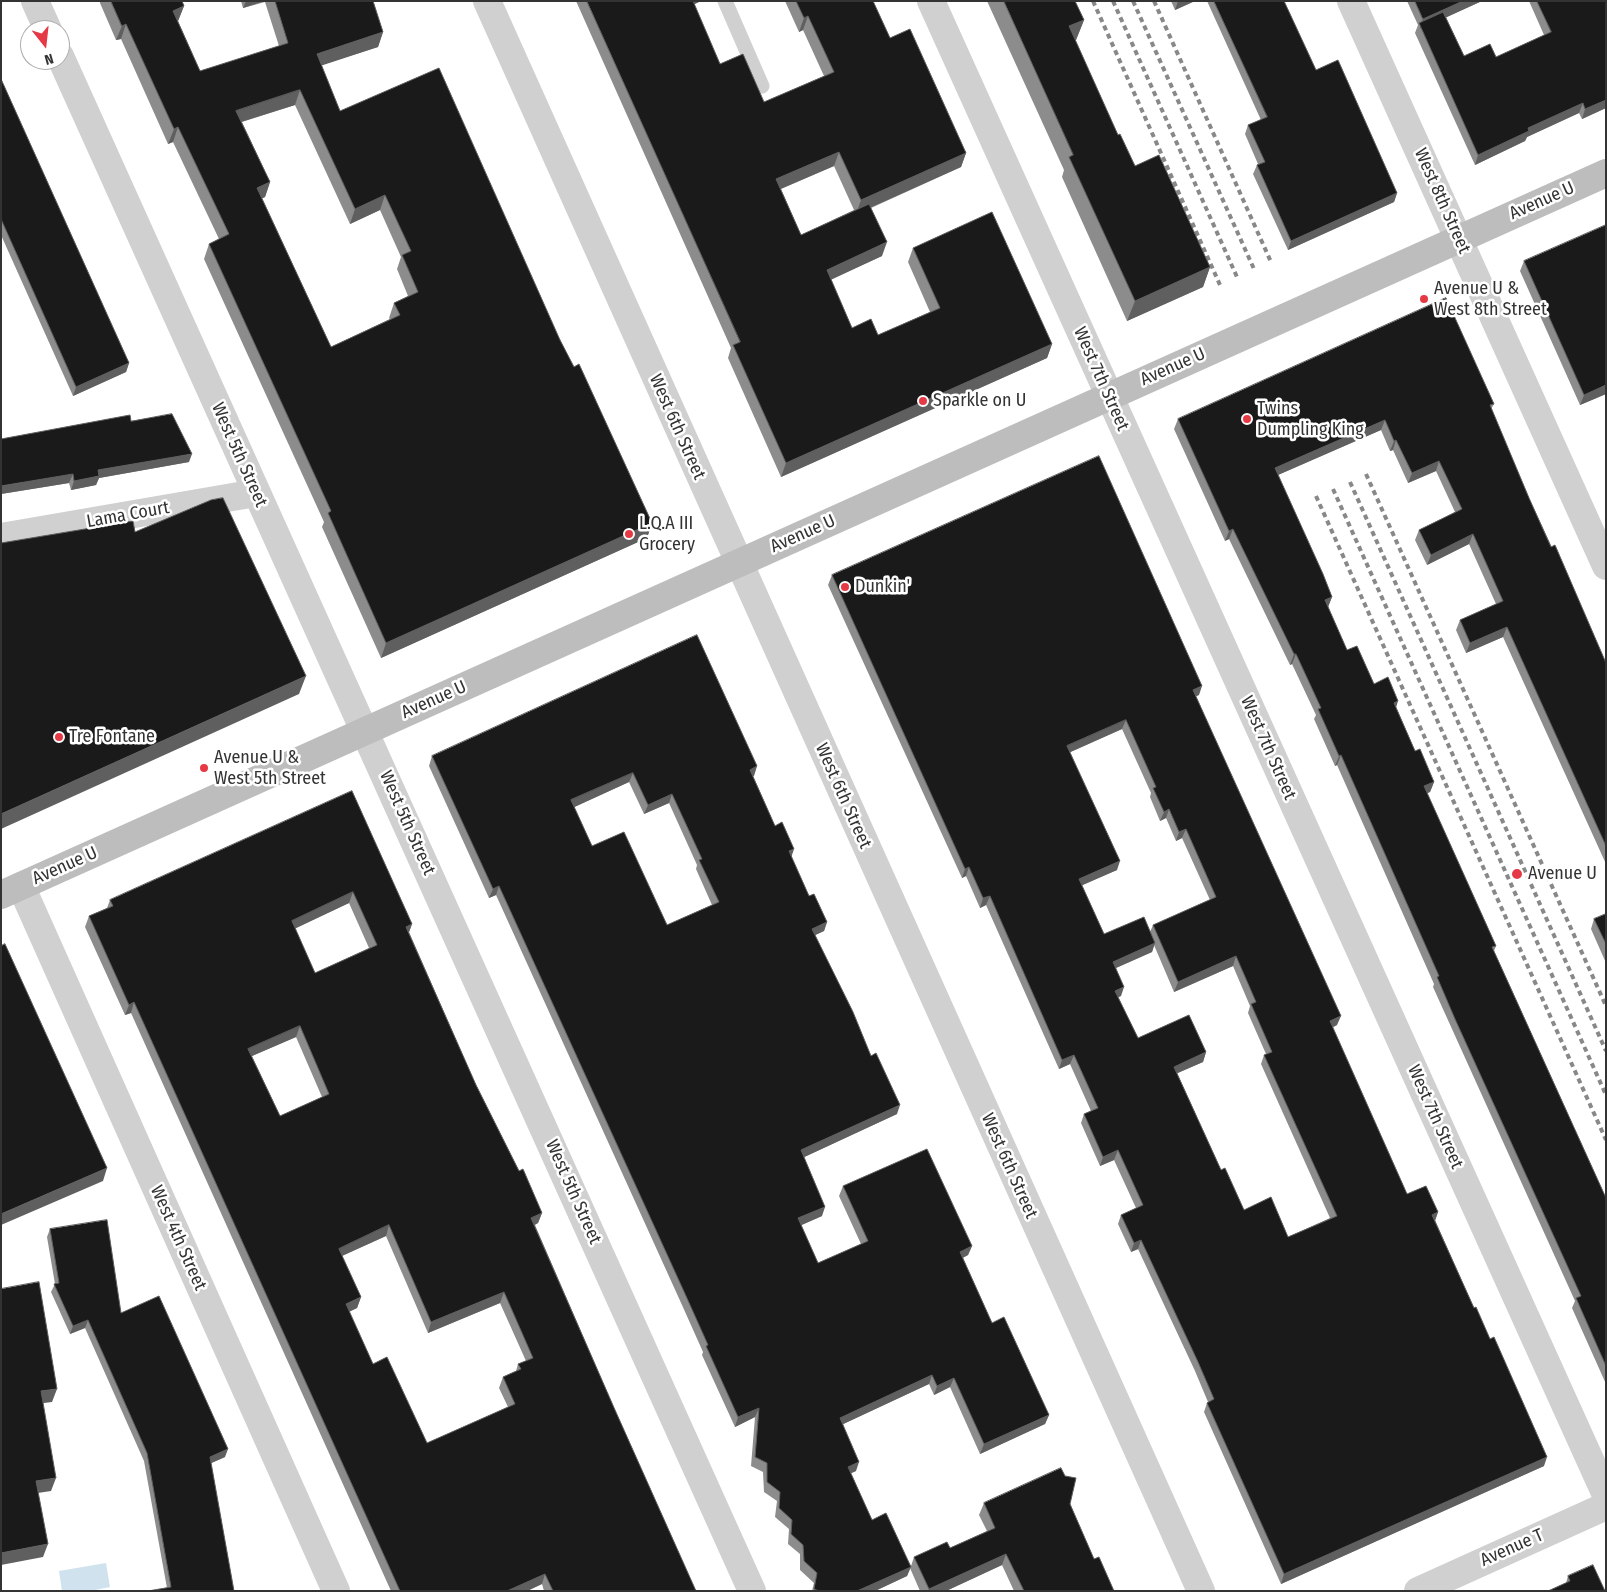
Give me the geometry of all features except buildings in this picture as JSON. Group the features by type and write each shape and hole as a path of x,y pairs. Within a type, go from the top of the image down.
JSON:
{"main road":[{"name":"Avenue U","path":"11,890 1606,173"}],"street":[{"path":"36,1 44,20"},
{"name":"West 6th Street","path":"487,1 1201,1591"},
{"name":"West 7th Street","path":"931,1 1606,1495"},
{"name":"West 8th Street","path":"1352,1 1606,566"},
{"name":"West 5th Street","path":"66,70 256,493 366,731 752,1591"},
{"name":"Lama Court","path":"1,537 256,493"},
{"name":"West 4th Street","path":"11,890 336,1591"},
{"name":"Avenue T","path":"1418,1591 1606,1506"}],"lane":[{"path":"725,1 762,86"}],"water":[{"path":"106,1563 110,1587 90,1591 62,1591 59,1571"}],"railway":[{"path":"1093,1 1220,285"},
{"path":"1113,1 1237,277"},
{"path":"1133,1 1254,269"},
{"path":"1154,1 1271,262"},
{"path":"1366,474 1606,1006"},
{"path":"1350,482 1606,1051"},
{"path":"1333,489 1606,1095"},
{"path":"1316,496 1606,1140"}],"place":[{"name":"Avenue U & West 8th Street","path":"1424,299"},
{"name":"Sparkle on U","path":"923,401"},
{"name":"Twins Dumpling King","path":"1247,419"},
{"name":"L.Q.A III Grocery","path":"629,534"},
{"name":"Dunkin'","path":"845,587"},
{"name":"Tre Fontane","path":"59,737"},
{"name":"Avenue U & West 5th Street","path":"204,768"},
{"name":"Avenue U","path":"1517,874"}]}
